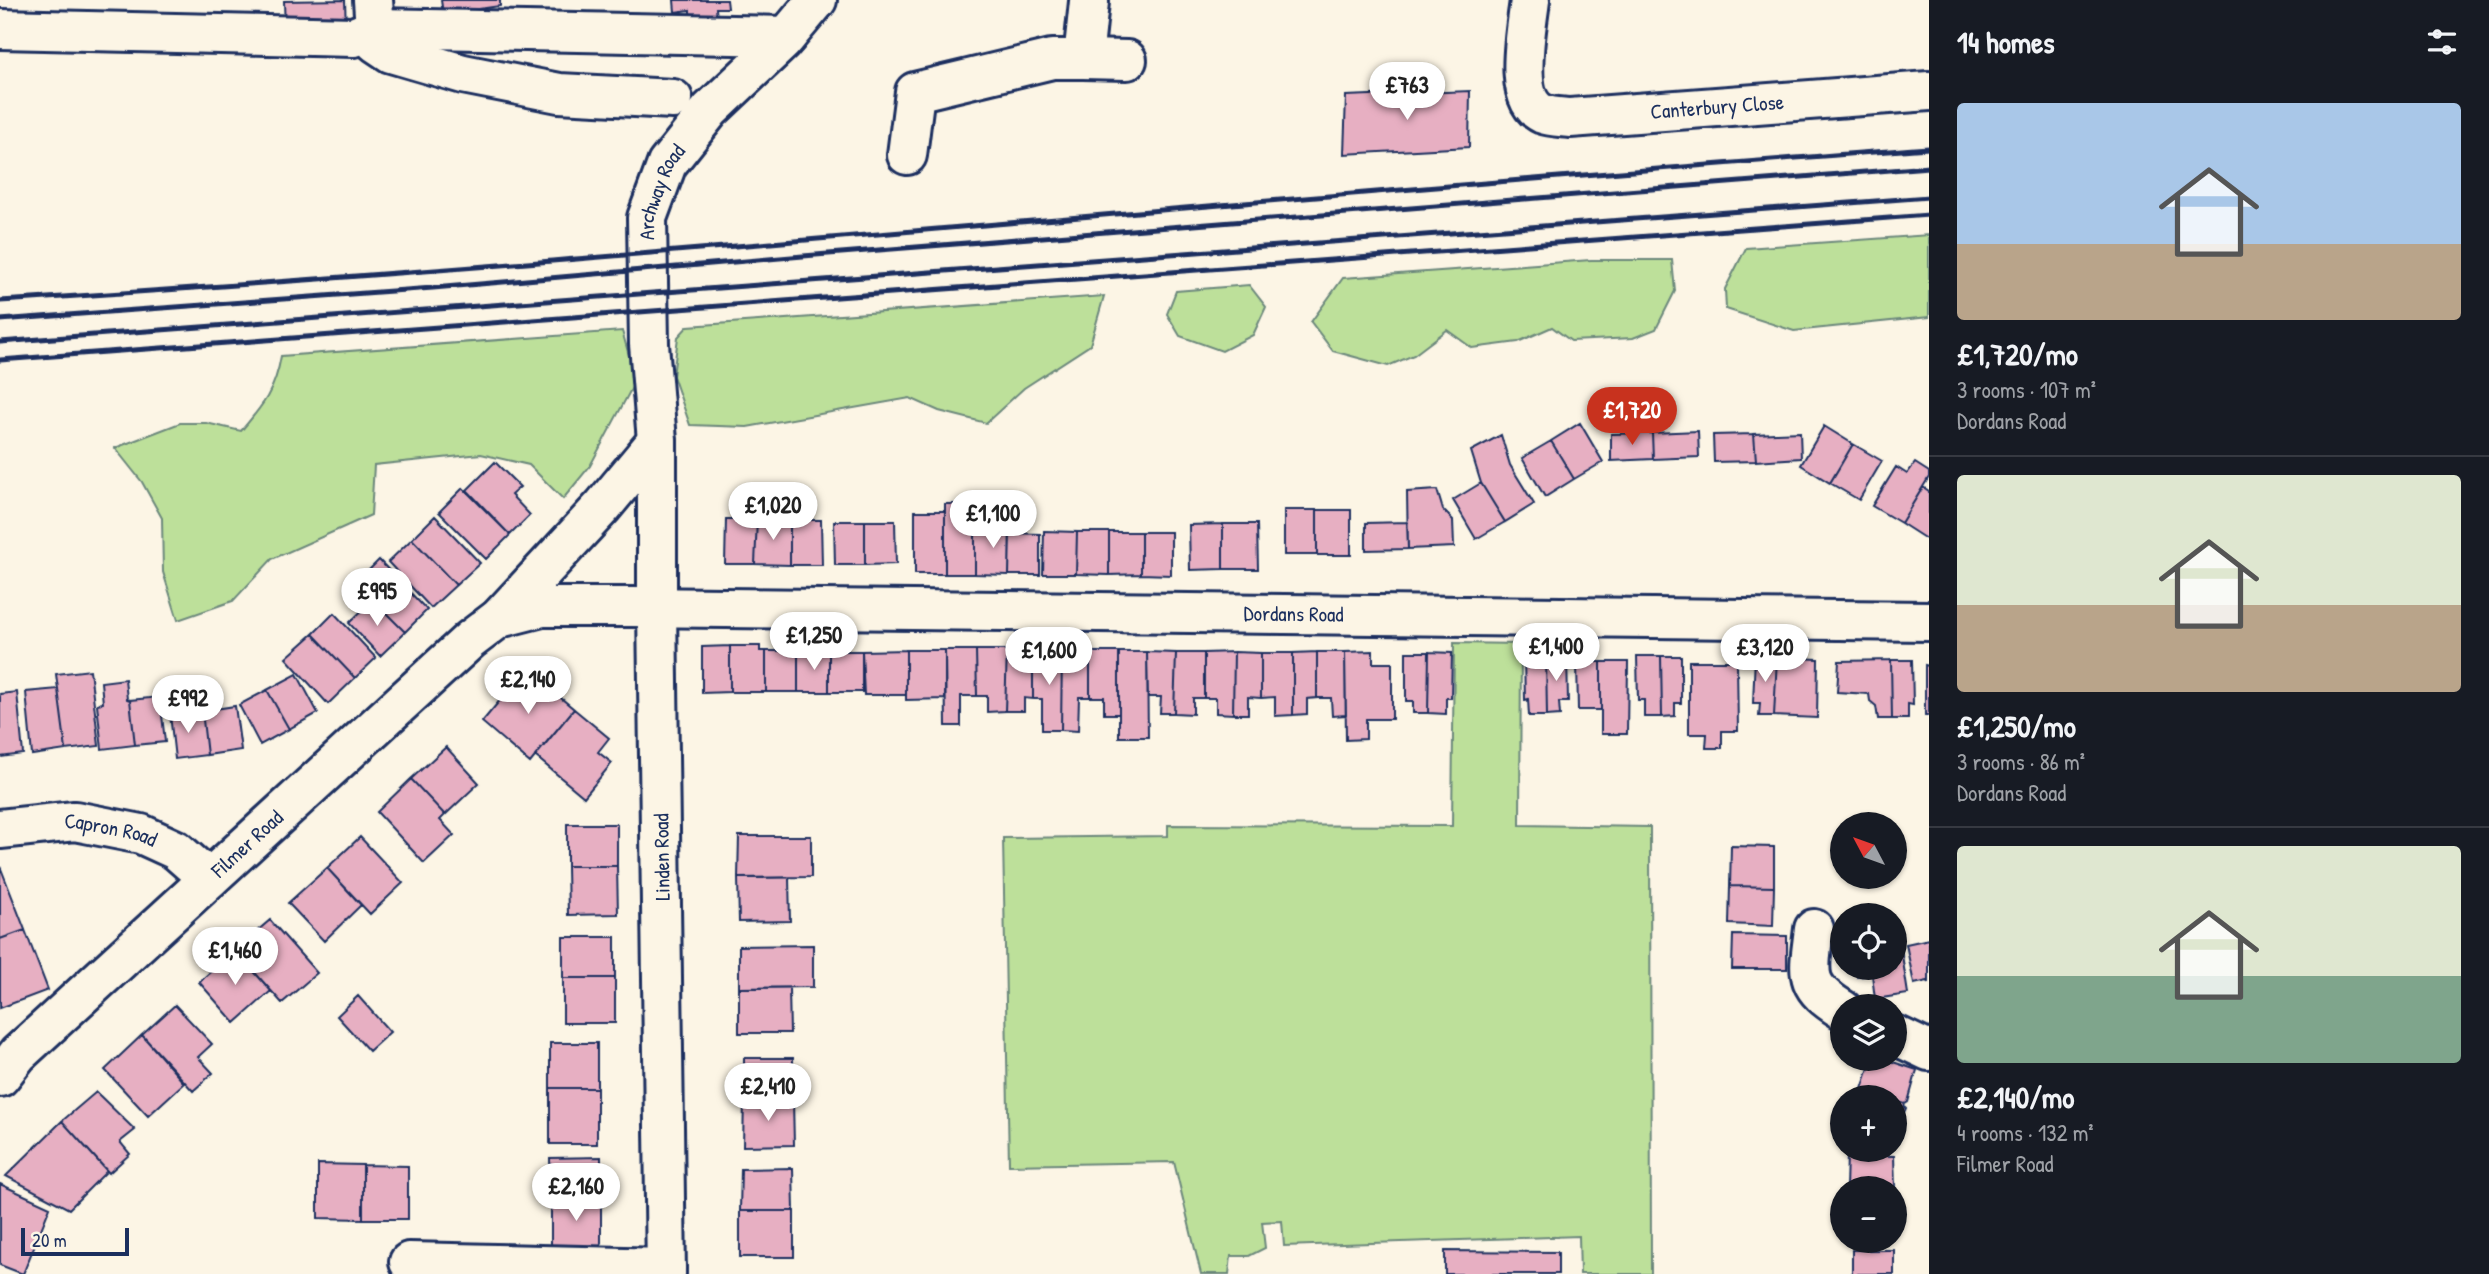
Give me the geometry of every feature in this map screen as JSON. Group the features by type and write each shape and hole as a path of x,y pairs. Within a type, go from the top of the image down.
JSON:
{"street":[{"name":"Archway Road","path":"657,441 649,344 647,218 667,164 710,110 788,36 817,0"},
{"name":"Canterbury Close","path":"1530,0 1523,83 1531,105 1543,114 1570,118 1929,91"},
{"path":"1083,59 1089,2"},
{"path":"374,24 391,53 463,75 559,93 673,99"},
{"path":"0,29 354,37 374,24 788,36"},
{"path":"906,155 915,92 1052,59 1127,60"},
{"name":"Linden Road","path":"657,441 666,1271"},
{"name":"Filmer Road","path":"0,1077 18,1054 470,640 499,618 603,506 657,441"},
{"name":"Filmer Road","path":"499,618 542,607 657,608"},
{"name":"Dordans Road","path":"657,608 1929,621"},
{"name":"Capron Road","path":"0,829 75,821 141,834 176,850 209,879"},
{"path":"1814,929 1811,982 1823,998 1830,1002"},
{"path":"1907,1041 1929,1051"},
{"path":"409,1262 666,1271"}],"green space":[{"path":"1929,235 1929,317 1794,331 1726,309 1725,289 1746,248"},
{"path":"1591,260 1672,260 1675,291 1656,329 1633,338 1571,341 1552,327 1518,342 1472,348 1447,330 1414,355 1388,366 1333,351 1311,322 1343,278"},
{"path":"1249,285 1266,307 1253,335 1222,351 1180,336 1167,314 1176,291"},
{"path":"1104,296 1090,345 1024,388 986,423 939,411 910,398 747,427 690,425 673,376 678,337 688,326"},
{"path":"622,331 636,380 590,466 563,499 529,465 481,454 374,465 371,515 272,559 233,601 178,620 163,572 162,518 142,482 115,448 180,423 206,423 241,431 267,397 281,356"},
{"path":"1454,643 1521,644 1520,825 1650,827 1651,1274 1580,1274 1579,1236 1284,1246 1282,1221 1262,1222 1265,1248 1249,1256 1231,1256 1229,1274 1201,1274 1174,1162 1009,1165 1003,838 1168,836 1168,825 1452,826"}],"building":[{"path":"345,0 346,28 285,30 284,1"},
{"path":"441,0 500,0 500,6 443,14"},
{"path":"674,0 727,0 728,8 716,8 717,19 690,23 690,10 675,12"},
{"path":"1470,91 1469,147 1344,154 1346,96"},
{"path":"1580,423 1603,462 1574,479 1551,441"},
{"path":"1824,426 1853,444 1830,483 1801,465"},
{"path":"1698,431 1699,457 1653,459 1652,433"},
{"path":"1800,432 1801,458 1756,461 1754,434"},
{"path":"1652,433 1653,459 1611,461 1611,434"},
{"path":"1754,434 1756,461 1714,462 1713,435"},
{"path":"1501,435 1510,465 1534,504 1505,522 1481,483 1471,451"},
{"path":"1551,441 1574,479 1545,497 1522,458"},
{"path":"1853,444 1882,461 1859,500 1830,483"},
{"path":"495,462 520,487 511,495 530,515 510,535 467,490"},
{"path":"1915,463 1929,472 1929,477 1901,523 1872,506 1896,467 1907,474"},
{"path":"1481,483 1505,522 1476,539 1453,500"},
{"path":"1923,487 1929,491 1929,541 1901,523"},
{"path":"463,488 510,535 486,559 439,512"},
{"path":"1437,490 1443,510 1453,520 1454,547 1408,549 1407,492"},
{"path":"945,504 975,504 975,574 945,574"},
{"path":"1284,510 1317,510 1317,555 1284,555"},
{"path":"1317,510 1351,510 1351,555 1317,555"},
{"path":"915,511 945,511 945,574 915,574"},
{"path":"435,516 480,563 456,585 412,539"},
{"path":"998,518 1010,518 1009,575 975,574 975,531 998,531"},
{"path":"726,519 757,519 755,564 725,564"},
{"path":"757,519 790,520 790,565 755,564"},
{"path":"790,520 821,520 822,565 790,565"},
{"path":"834,521 865,521 865,565 835,565"},
{"path":"865,521 895,521 896,564 865,565"},
{"path":"1407,522 1408,549 1366,550 1366,523"},
{"path":"1223,524 1257,524 1258,569 1223,569"},
{"path":"1223,524 1223,569 1190,570 1189,525"},
{"path":"1044,531 1077,532 1076,574 1043,574"},
{"path":"1077,532 1109,532 1109,575 1076,574"},
{"path":"1109,532 1141,532 1141,574 1109,575"},
{"path":"1141,532 1171,532 1171,575 1141,574"},
{"path":"1010,533 1040,534 1040,575 1009,575"},
{"path":"412,539 456,585 431,608 388,562"},
{"path":"379,560 427,610 405,632 373,600 376,598 359,580"},
{"path":"373,600 405,632 380,656 349,623"},
{"path":"334,613 376,658 355,678 313,634"},
{"path":"313,634 355,678 328,704 286,658"},
{"path":"730,646 730,692 702,693 702,647"},
{"path":"730,646 760,646 760,651 766,651 766,692 730,692"},
{"path":"906,650 906,695 864,695 862,651"},
{"path":"906,650 945,650 945,699 906,700"},
{"path":"945,650 976,650 977,696 961,696 961,726 946,726"},
{"path":"976,650 1007,650 1005,711 987,712 987,696 977,696"},
{"path":"1007,650 1033,651 1033,699 1024,698 1024,711 1005,711"},
{"path":"766,651 798,651 798,692 766,692"},
{"path":"798,651 829,651 829,692 798,692"},
{"path":"829,651 862,651 862,692 829,692"},
{"path":"1033,651 1062,652 1061,730 1042,730 1042,699 1033,699"},
{"path":"1373,651 1373,663 1392,663 1392,719 1366,719 1366,739 1346,740 1345,652"},
{"path":"1062,652 1090,652 1090,697 1079,697 1078,731 1061,730"},
{"path":"1090,652 1119,652 1119,714 1104,714 1104,697 1090,697"},
{"path":"1119,652 1147,652 1148,737 1119,737"},
{"path":"1147,652 1176,653 1174,713 1160,713 1161,697 1148,697"},
{"path":"1234,652 1261,653 1261,698 1248,697 1248,714 1233,714"},
{"path":"1234,652 1233,714 1216,713 1216,698 1204,698 1204,653"},
{"path":"1317,652 1317,698 1307,699 1307,714 1293,715 1293,653"},
{"path":"1317,652 1345,652 1346,715 1332,716 1331,698 1317,698"},
{"path":"1406,652 1429,652 1428,713 1413,713 1413,701 1406,701"},
{"path":"1429,652 1452,653 1451,698 1446,698 1446,714 1428,713"},
{"path":"1176,653 1204,653 1204,698 1193,698 1193,714 1174,713"},
{"path":"1261,653 1293,653 1293,715 1275,716 1275,697 1261,698"},
{"path":"1546,655 1547,716 1529,716 1528,699 1525,700 1524,656"},
{"path":"1546,655 1567,655 1568,702 1559,702 1560,715 1547,716"},
{"path":"1637,656 1661,656 1662,717 1644,717 1644,700 1638,700"},
{"path":"1661,656 1681,656 1681,703 1675,703 1675,716 1662,717"},
{"path":"1755,656 1777,657 1774,716 1759,716 1760,703 1753,703"},
{"path":"1777,657 1818,659 1817,718 1774,716"},
{"path":"1891,660 1892,719 1878,719 1876,706 1870,701 1869,694 1837,692 1839,661"},
{"path":"1891,660 1912,660 1913,705 1908,704 1908,719 1892,719"},
{"path":"1689,661 1737,661 1738,731 1722,731 1722,748 1706,748 1707,734 1689,734"},
{"path":"1577,662 1601,662 1601,710 1578,710"},
{"path":"1601,662 1628,662 1627,734 1601,734"},
{"path":"1925,665 1929,666 1929,715 1925,715"},
{"path":"526,669 574,709 530,763 482,722"},
{"path":"90,670 99,746 66,750 56,674"},
{"path":"297,674 318,713 289,729 267,690"},
{"path":"125,679 135,745 102,749 97,704 103,703 101,682"},
{"path":"58,689 66,750 32,755 26,692"},
{"path":"267,690 289,729 260,745 239,705"},
{"path":"17,692 23,754 0,757 0,694"},
{"path":"160,697 165,742 135,745 130,700"},
{"path":"235,706 241,750 207,755 202,711"},
{"path":"574,709 609,738 598,752 612,763 584,797 535,756"},
{"path":"202,711 207,755 175,759 170,714"},
{"path":"446,747 479,783 445,815 411,779"},
{"path":"411,779 445,815 440,820 454,835 424,863 377,812"},
{"path":"567,824 617,824 617,866 567,866"},
{"path":"739,836 811,836 811,877 738,878"},
{"path":"360,837 403,883 370,914 327,868"},
{"path":"1731,846 1774,847 1774,887 1730,886"},
{"path":"0,866 25,930 0,939"},
{"path":"567,866 617,866 618,914 568,915"},
{"path":"327,868 361,905 324,941 288,903"},
{"path":"738,878 789,878 790,921 739,922"},
{"path":"1730,886 1774,887 1773,926 1729,924"},
{"path":"270,920 317,973 282,1003 235,950"},
{"path":"25,930 48,990 0,1008 0,939"},
{"path":"1733,935 1787,936 1787,969 1732,969"},
{"path":"563,937 615,937 615,978 563,978"},
{"path":"1929,939 1929,984 1928,981 1914,984 1907,944"},
{"path":"813,945 813,987 739,988 739,946"},
{"path":"235,950 271,991 235,1023 199,982"},
{"path":"563,978 615,978 615,1023 563,1023"},
{"path":"1873,980 1906,980 1908,994 1874,994"},
{"path":"739,988 789,988 790,1033 739,1033"},
{"path":"358,996 390,1032 369,1051 337,1016"},
{"path":"175,1005 212,1044 198,1057 213,1073 193,1091 142,1035"},
{"path":"142,1035 184,1083 148,1116 105,1070"},
{"path":"550,1043 597,1043 597,1088 550,1088"},
{"path":"744,1058 793,1058 793,1100 744,1100"},
{"path":"1907,1067 1917,1070 1907,1103 1907,1085 1863,1085 1868,1071 1907,1071"},
{"path":"550,1088 597,1088 597,1144 550,1144"},
{"path":"96,1092 135,1130 120,1142 130,1154 109,1173 62,1121"},
{"path":"744,1100 793,1100 794,1145 743,1146"},
{"path":"62,1121 107,1171 69,1209 6,1176"},
{"path":"601,1157 601,1199 551,1200 550,1158"},
{"path":"1847,1162 1894,1162 1895,1176 1846,1176"},
{"path":"318,1164 363,1165 363,1219 318,1218"},
{"path":"363,1165 408,1166 408,1219 363,1219"},
{"path":"793,1168 794,1211 740,1211 741,1169"},
{"path":"0,1184 50,1207 23,1274 0,1265"},
{"path":"601,1199 601,1247 551,1247 551,1200"},
{"path":"740,1211 794,1211 794,1257 740,1257"},
{"path":"1445,1251 1558,1252 1558,1274 1445,1274"},
{"path":"1852,1253 1894,1253 1894,1274 1852,1274"}],"railway":[{"path":"0,301 724,247 1929,148"},
{"path":"0,320 433,288 1929,167"},
{"path":"0,342 1929,197"},
{"path":"0,360 1929,215"}]}
